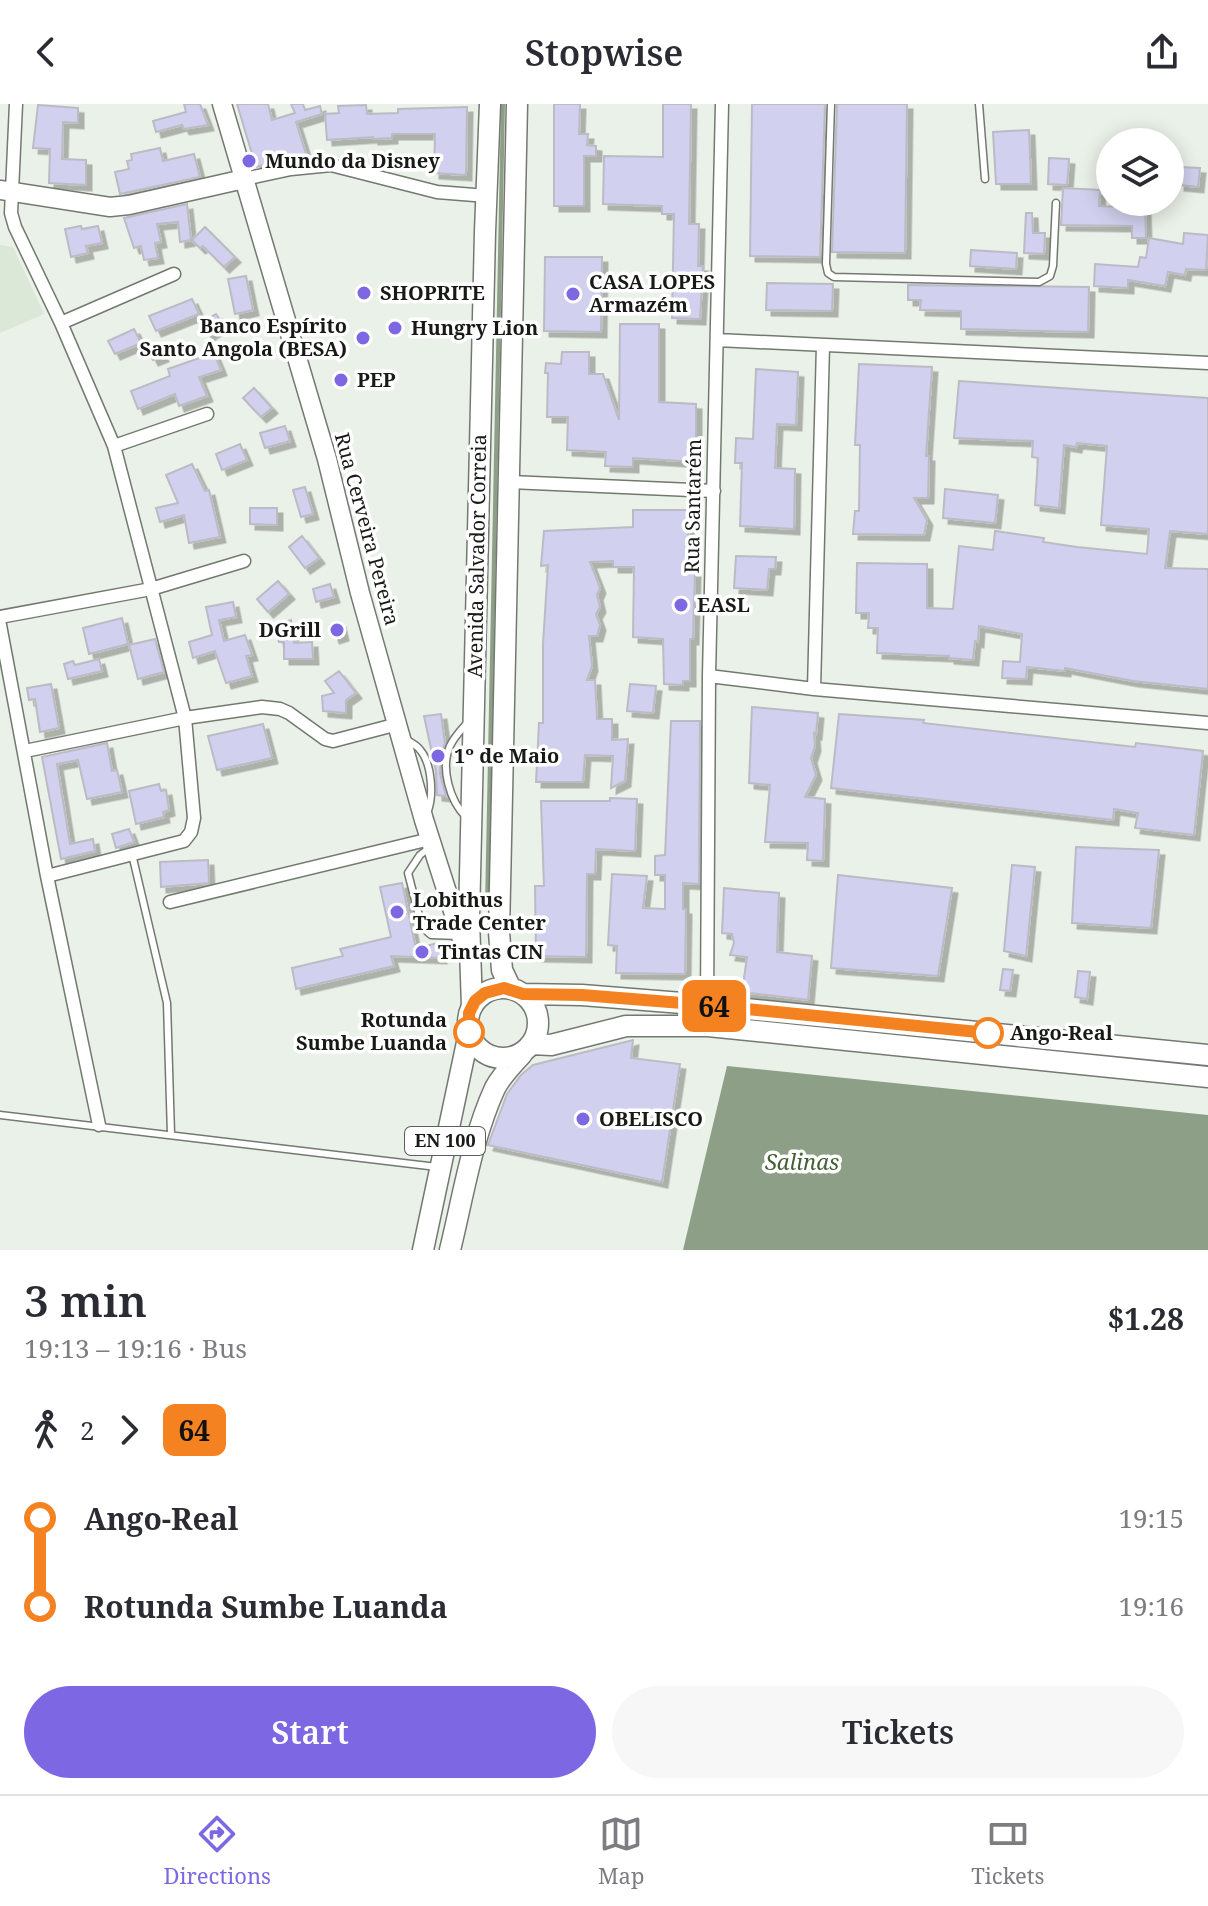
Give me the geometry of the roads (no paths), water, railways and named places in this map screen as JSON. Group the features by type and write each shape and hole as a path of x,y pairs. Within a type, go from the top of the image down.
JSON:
{"main road":[{"name":"Rua Cerveira Pereira","path":"222,104 327,459 360,593 424,820 470,964"},
{"name":"Avenida Salvador Correia","path":"472,1007 473,715 490,104"},
{"name":"Avenida Salvador Correia","path":"517,104 499,932 502,970 517,991"},
{"path":"6,191 110,207 244,179"},
{"path":"472,1007 485,993 498,988 707,1005 1208,1055"},
{"path":"517,991 533,1004 538,1017 537,1031 527,1048"},
{"name":"EN 100","path":"423,1250 472,1007"},
{"path":"469,1033 480,1050 492,1056 512,1057 527,1048 626,1026 708,1026 1208,1077"},
{"name":"EN 100","path":"450,1250 490,1102 504,1074 527,1048"}],"street":[{"path":"16,104 6,191 11,213 114,446 185,718 194,818 191,832 184,841 47,876"},
{"name":"Rua Santarém","path":"707,1005 709,676 722,104"},
{"path":"244,179 291,169 331,165 437,192 487,196"},
{"path":"61,323 174,274"},
{"path":"717,340 1208,363"},
{"path":"814,689 823,345"},
{"path":"114,446 207,414"},
{"path":"510,482 714,491"},
{"path":"0,617 151,589 244,561"},
{"path":"0,625 47,876 99,1125"},
{"path":"709,676 814,689 1208,723"},
{"path":"25,751 185,718 262,707 280,709 325,739 333,741 400,731"},
{"path":"170,902 431,843"}],"lane":[{"path":"831,104 826,264 828,273 834,277 1039,282 1050,276 1053,266 1056,203"},
{"path":"979,104 985,179"},
{"path":"431,843 408,873 422,927 431,935 460,936"},
{"path":"132,854 167,1003 171,1134"},
{"path":"0,1115 439,1167"}],"water":[{"name":"Salinas","path":"727,1066 1208,1115 1208,1250 683,1250"}],"waterway":[{"path":"487,907 503,104"}],"place":[{"name":"Mundo da Disney","path":"249,161"},
{"name":"SHOPRITE","path":"364,293"},
{"name":"CASA LOPES Armazém","path":"573,294"},
{"name":"Hungry Lion","path":"395,328"},
{"name":"Banco Espírito Santo Angola (BESA)","path":"363,338"},
{"name":"PEP","path":"341,380"},
{"name":"EASL","path":"681,605"},
{"name":"DGrill","path":"337,630"},
{"name":"1º de Maio","path":"438,756"},
{"name":"Lobithus Trade Center","path":"397,912"},
{"name":"Tintas CIN","path":"422,952"},
{"name":"Rotunda Sumbe Luanda","path":"469,1032"},
{"name":"Ango-Real","path":"988,1033"},
{"name":"OBELISCO","path":"583,1119"}]}
